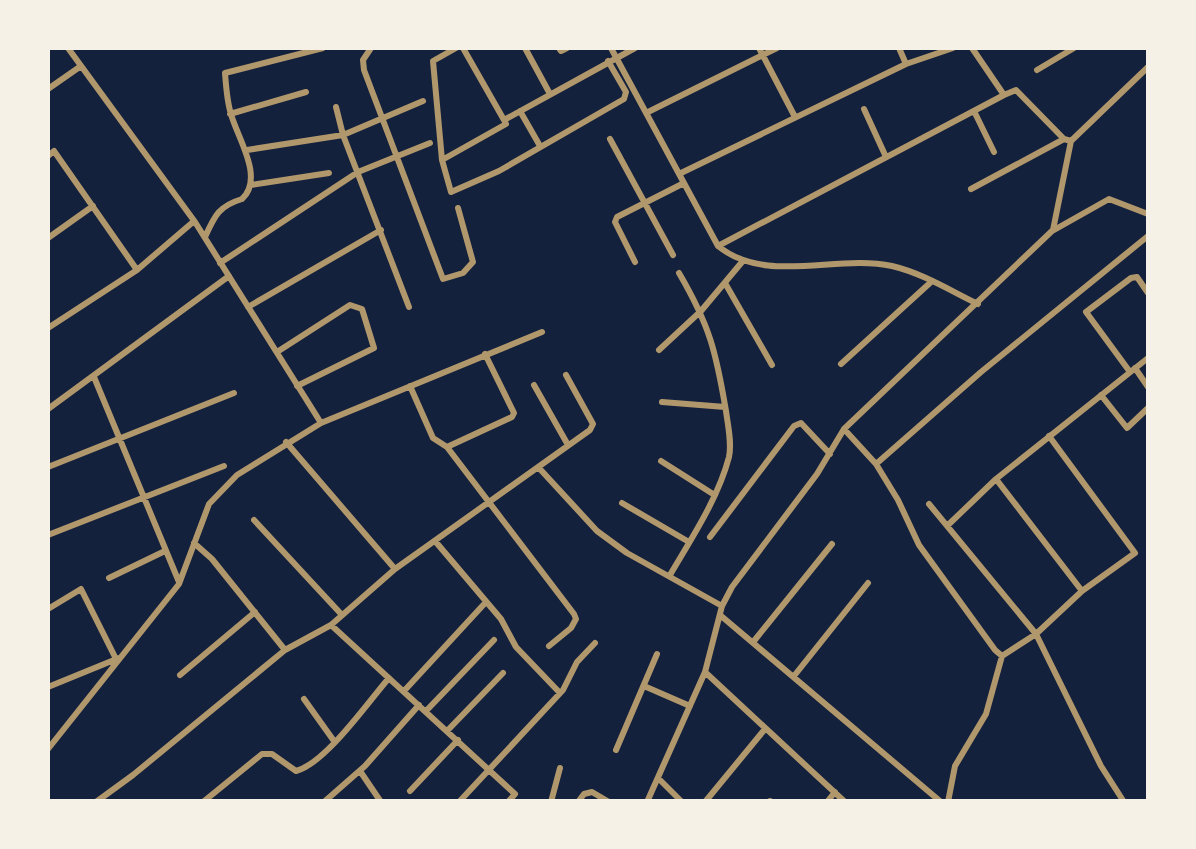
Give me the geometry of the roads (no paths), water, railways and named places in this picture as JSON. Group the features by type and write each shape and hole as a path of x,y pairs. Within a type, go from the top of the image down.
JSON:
{"street":[{"path":"68,48 205,238 321,423"},
{"path":"205,238 218,210 242,199 251,185 247,150 230,114 224,73 322,48"},
{"path":"372,48 363,60 364,70 444,279 463,273 472,262 458,208"},
{"path":"434,48 442,160 451,192 499,171 624,100 626,92 611,48"},
{"path":"433,61 460,48 506,124 442,160"},
{"path":"524,48 550,94"},
{"path":"504,120 634,48"},
{"path":"646,113 761,51 777,48"},
{"path":"899,48 906,64"},
{"path":"679,174 906,64 954,48"},
{"path":"972,48 1004,95"},
{"path":"1037,70 1074,48"},
{"path":"761,51 795,117"},
{"path":"612,59 718,246 742,262 896,267 978,304"},
{"path":"48,89 81,66"},
{"path":"971,189 1068,140 1148,67"},
{"path":"718,246 1016,90 1068,140"},
{"path":"230,114 306,92"},
{"path":"247,150 344,135 423,100"},
{"path":"336,106 409,307"},
{"path":"864,109 886,158"},
{"path":"520,111 540,146"},
{"path":"974,111 994,152"},
{"path":"610,139 672,254"},
{"path":"1052,230 1068,140"},
{"path":"220,264 358,172 430,143"},
{"path":"48,156 54,150 136,270"},
{"path":"251,185 329,172"},
{"path":"635,262 615,222 622,214 684,183"},
{"path":"647,802 705,672 721,610 732,587 830,454 844,429 1052,230 1109,198 1148,214"},
{"path":"48,238 92,206"},
{"path":"48,328 136,270 193,222"},
{"path":"248,307 381,230"},
{"path":"876,464 981,372 1148,236"},
{"path":"659,350 701,311 742,262"},
{"path":"670,575 729,456 715,351 701,311 679,273"},
{"path":"48,409 229,276"},
{"path":"1148,293 1137,277 1131,278 1086,312 1148,386"},
{"path":"841,364 931,282"},
{"path":"725,283 772,365"},
{"path":"277,352 350,306 362,309 374,348 297,386"},
{"path":"48,748 179,584 208,504 237,475 321,423 542,332"},
{"path":"447,447 514,413 485,354"},
{"path":"947,526 996,479 1148,358"},
{"path":"96,802 285,650 331,625 395,570 590,430 593,424 566,374"},
{"path":"94,377 179,584"},
{"path":"534,385 568,445"},
{"path":"410,386 433,438 447,447 574,614 571,628 549,646"},
{"path":"48,467 234,393"},
{"path":"1101,395 1127,428 1148,408"},
{"path":"662,402 725,407"},
{"path":"710,537 794,426 801,424 830,454"},
{"path":"844,429 876,464 919,546 1002,656"},
{"path":"539,468 597,531 721,610 944,802 955,766 986,714 1002,656 1036,634 1082,591 1135,553 1049,436"},
{"path":"286,442 395,570"},
{"path":"661,461 712,494"},
{"path":"48,535 224,466"},
{"path":"996,479 1082,591"},
{"path":"622,503 689,542"},
{"path":"929,504 1036,634 1101,766 1124,802"},
{"path":"254,520 342,615"},
{"path":"435,541 501,620 516,647 560,694"},
{"path":"194,543 212,559 285,650"},
{"path":"754,641 832,544"},
{"path":"110,578 165,551"},
{"path":"794,676 868,583"},
{"path":"48,609 81,588 118,658"},
{"path":"404,690 486,602"},
{"path":"180,675 255,612"},
{"path":"331,625 515,794 508,802"},
{"path":"324,802 494,640"},
{"path":"460,802 560,694 595,642"},
{"path":"616,750 658,654"},
{"path":"48,687 118,658"},
{"path":"705,672 845,802"},
{"path":"448,731 502,673"},
{"path":"203,802 262,754 272,754 296,771 313,762 389,678"},
{"path":"644,686 690,706"},
{"path":"304,699 334,741"},
{"path":"706,802 765,729"},
{"path":"410,791 458,740"},
{"path":"551,802 560,768"},
{"path":"360,771 381,802"},
{"path":"658,778 682,802"},
{"path":"578,802 584,794 592,792 609,802"},
{"path":"826,802 835,792"}]}
